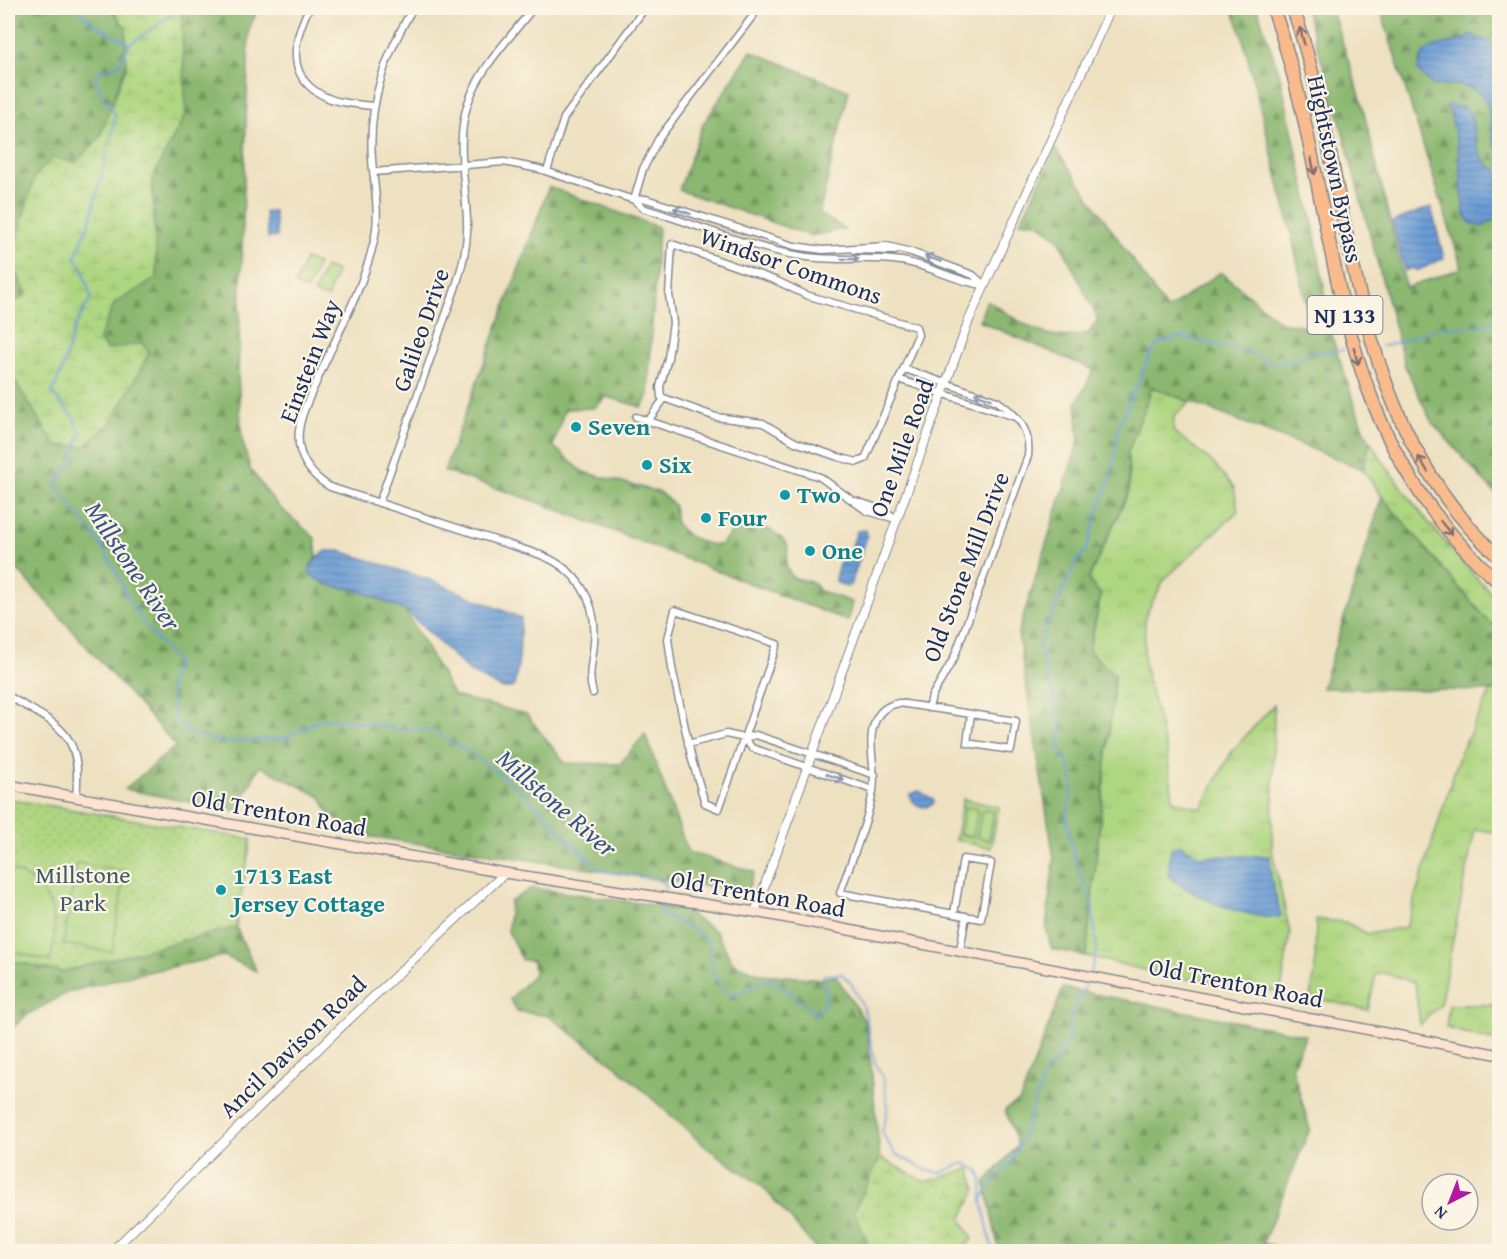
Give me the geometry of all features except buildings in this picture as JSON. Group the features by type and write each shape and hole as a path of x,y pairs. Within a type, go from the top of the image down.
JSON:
{"highway":[{"name":"Hightstown Bypass","path":"1273,8 1292,74 1354,351 1372,404 1391,445 1422,498 1452,536 1500,583"},
{"name":"Hightstown Bypass","path":"1293,8 1314,83 1370,338 1384,384 1404,429 1433,480 1472,530 1500,558"}],"main road":[{"name":"Old Trenton Road","path":"8,785 505,873 755,912 1102,976 1500,1055"}],"street":[{"path":"309,8 299,28 294,51 304,80 328,98 373,106"},
{"name":"Einstein Way","path":"413,8 387,55 373,106 371,138 377,215 372,250 363,277 305,410 299,432 303,460 318,480 330,487 543,556 574,576 584,587 593,613 595,639 589,678 593,693"},
{"name":"Galileo Drive","path":"379,503 461,271 467,223 463,124 476,85 533,8"},
{"path":"547,171 564,118 645,8"},
{"path":"634,200 644,169 659,138 759,8"},
{"name":"One Mile Road","path":"755,912 946,383 984,285 1111,8"},
{"path":"373,172 504,162 547,171 634,200 646,199 794,246 847,249 887,246 911,252 973,275 984,285"},
{"path":"634,200 643,208 775,250 827,259 902,261 926,266 968,284 984,285"},
{"name":"Windsor Commons","path":"672,244 777,281 806,294 911,324 918,330 918,335 901,380 870,454 857,462 795,442 763,423 716,417 664,399 661,397 660,387 668,358 673,322 669,295 672,244"},
{"path":"905,369 946,383"},
{"path":"901,380 1016,417"},
{"name":"Old Stone Mill Drive","path":"929,708 932,696 954,658 1028,456 1029,437 1016,417 997,401 946,383"},
{"path":"648,421 664,399"},
{"path":"636,417 820,477 853,500 883,510 897,519"},
{"path":"675,610 777,644 719,809 705,803 688,744 668,639 675,610"},
{"path":"8,696 54,723 66,734 75,749 78,763 76,797"},
{"path":"954,914 963,859 991,863 981,919 840,893 873,790 875,776 872,734 879,715 891,704 929,708 971,714 1016,721 1011,750 967,743 971,714"},
{"path":"688,744 726,734 744,738 756,735 875,776"},
{"path":"744,738 752,748 873,790"},
{"name":"Ancil Davison Road","path":"111,1251 336,1032 505,873"},
{"path":"960,950 966,916"}],"green space":[{"path":"8,8 111,8 126,28 126,66 100,137 75,163 27,294 86,446 112,421 149,353 142,343 106,350 99,338 115,303 156,278 152,179 186,113 181,8 258,8 249,30 238,377 242,439 250,469 276,504 315,538 317,556 311,565 340,588 355,589 405,610 454,696 526,714 565,763 620,764 645,734 688,852 754,872 747,892 360,835 343,826 329,813 321,797 260,766 245,794 240,812 125,789 176,746 8,559"},
{"path":"111,8 181,8 186,113 152,179 157,278 115,303 99,338 106,350 142,343 149,353 112,421 86,446 56,446 11,375 9,305 27,294 10,260 35,176 53,157 75,163 100,137 126,66 126,28"},
{"path":"1232,8 1257,8 1280,76 1314,229 1333,340 1363,429 1370,441 1363,469 1152,387 1128,452 1129,491 1088,580 1101,595 1089,651 1115,675 1086,956 1052,949 1046,929 1054,859 1018,633 1079,440 1076,404 1094,370 979,321 987,300 1023,324 1047,334 1074,336 1089,333 1098,319 1059,240 1038,222 1020,222 1056,149 1167,310 1221,272 1280,322 1311,327 1290,227 1242,35"},
{"path":"1305,8 1331,8 1360,96 1406,288 1462,268 1380,8 1499,8 1499,498 1431,421 1405,366 1335,103"},
{"path":"751,51 849,91 819,214 845,229 811,236 679,190 702,126"},
{"path":"549,187 658,227 648,396 642,407 607,397 593,408 565,409 553,446 583,472 659,492 674,505 675,520 680,528 703,542 720,545 739,525 772,531 788,546 786,566 792,577 814,583 820,591 852,602 848,621 532,500 444,471"},
{"path":"305,259 318,264 307,290 295,285"},
{"path":"325,267 337,272 327,298 314,293"},
{"path":"1152,387 1190,402 1174,417 1173,431 1210,460 1234,487 1238,511 1164,580 1145,616 1144,664 1167,753 1173,800 1201,809 1232,751 1274,705 1272,850 1290,933 1281,992 1174,977 1086,956 1115,675 1089,651 1101,595 1088,580 1129,491 1128,452"},
{"path":"1370,441 1414,504 1499,602 1499,629 1486,619 1382,497 1363,469"},
{"path":"1382,497 1486,619 1499,629 1499,687 1491,691 1322,688"},
{"path":"1499,687 1499,833 1475,829 1440,1005 1420,1025 1415,983 1385,973 1376,974 1368,1010 1310,997 1315,972 1316,919 1345,922 1368,934 1406,927 1460,753 1491,691"},
{"name":"Millstone Park","path":"8,799 251,839 236,927 61,972 8,960"},
{"path":"963,799 999,807 991,848 955,840"},
{"path":"965,807 978,809 973,837 960,834"},
{"path":"982,810 994,812 989,840 977,837"},
{"path":"77,863 125,871 112,952 63,944"},
{"path":"8,869 35,883 44,893 50,905 54,931 50,961 8,950"},
{"path":"531,888 682,909 716,932 733,963 761,974 822,979 836,976 867,1025 880,1158 854,1211 871,1251 818,1251 763,1187 707,1148 616,1066 548,1016 517,1011 510,999 534,974 533,961 522,960 508,931 510,902"},
{"path":"236,927 256,971 224,956 137,974 69,992 30,1013 8,1031 8,960 61,972"},
{"path":"1063,988 1306,1035 1292,1067 1310,1129 1263,1243 1297,1251 999,1251 985,1183 1018,1145 1005,1110 1020,1100"},
{"path":"1449,1005 1499,1005 1499,1042 1446,1028"},
{"path":"880,1158 925,1182 970,1169 976,1190 961,1219 973,1239 960,1251 871,1251 854,1211"}],"water":[{"path":"1473,34 1476,38 1483,39 1499,49 1499,150 1494,145 1491,116 1479,93 1460,85 1432,85 1418,71 1420,59 1425,52 1439,45 1465,39"},
{"path":"1448,105 1463,107 1470,112 1480,154 1490,166 1499,171 1499,216 1483,227 1471,223 1464,213 1458,148 1450,112 1446,107"},
{"path":"1431,207 1444,258 1417,271 1412,268 1405,271 1392,222"},
{"path":"274,211 277,237 268,238 265,212"},
{"path":"866,530 867,537 851,584 847,587 837,583 835,578 839,564 851,549 857,531"},
{"path":"327,551 341,551 433,581 521,618 519,660 514,687 503,689 471,673 405,610 355,589 328,585 309,574 315,560"},
{"path":"919,791 934,800 933,804 922,806 911,800 910,794"},
{"path":"1180,845 1200,856 1270,856 1271,877 1281,916 1256,916 1239,912 1189,891 1177,883 1168,875 1171,848"}],"waterway":[{"name":"Millstone River","path":"77,8 92,23 130,44 119,65 102,69 95,77 100,91 116,116 90,221 75,257 83,270 91,298 75,326 62,370 52,393 73,417 80,433 73,461 61,475 57,486 97,539 115,569 129,601 152,634 177,662 169,688 176,720 189,733 220,742 284,739 321,719 366,723 402,730 431,730 471,753 526,794 569,841 602,871 656,879 666,884 663,896"},
{"path":"130,44 177,11 172,8"},
{"path":"1381,346 1439,329 1478,326 1500,320"},
{"path":"1090,974 1097,950 1092,904 1074,857 1066,816 1073,786 1070,768 1059,749 1061,727 1039,644 1077,560 1086,551 1111,478 1119,425 1152,351 1160,343 1180,337 1253,353 1270,363 1296,361 1312,351 1329,352 1344,349"},
{"name":"Millstone River","path":"662,902 659,913 692,929 709,943 713,973 726,993 735,996 762,981 777,982 816,1014 825,1004 826,989 822,982 824,975 842,974 851,983 864,1009 875,1063 883,1077 888,1107 882,1132 894,1153 928,1171 941,1173 964,1163 979,1171 982,1180 982,1202 993,1252"},
{"path":"982,1200 992,1182 1010,1163 1022,1140 1045,1073 1062,1053 1069,1035 1070,1020 1088,979"}],"place":[{"name":"Seven","path":"576,427"},
{"name":"Six","path":"647,465"},
{"name":"Two","path":"785,495"},
{"name":"Four","path":"706,518"},
{"name":"One","path":"810,551"},
{"name":"1713 East Jersey Cottage","path":"221,890"}]}
